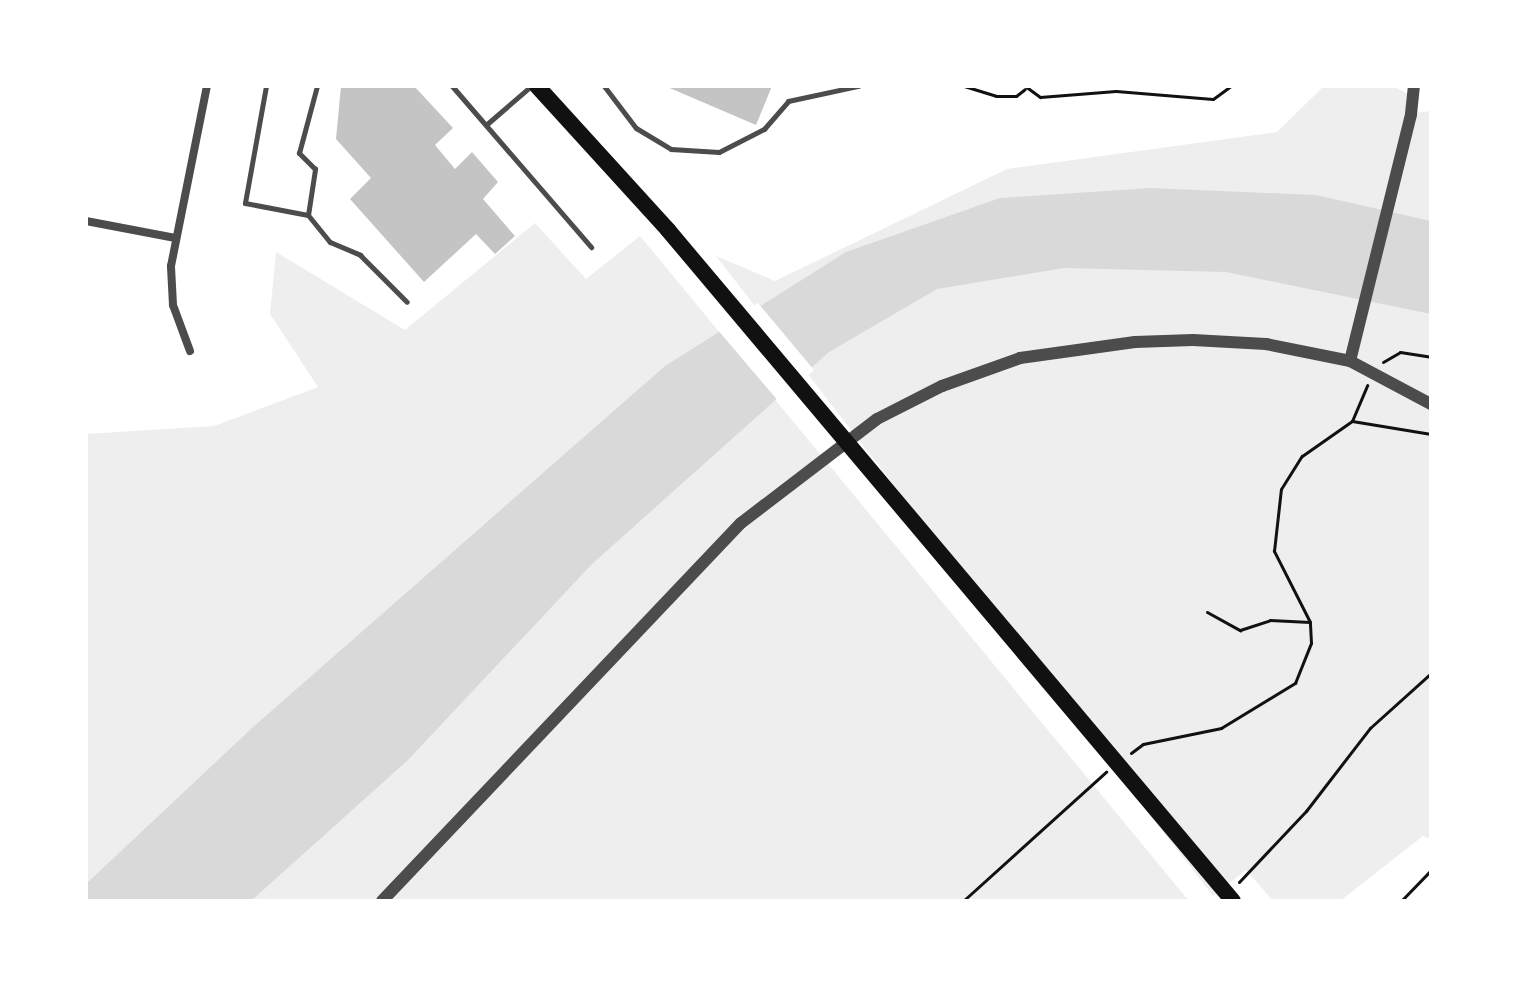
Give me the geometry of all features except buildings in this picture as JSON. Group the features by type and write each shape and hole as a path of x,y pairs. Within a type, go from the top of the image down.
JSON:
{"main road":[{"path":"534,86 668,230 1233,901"}],"street":[{"path":"190,351 173,305 175,238 207,86"},
{"path":"1350,361 1414,86"},
{"path":"86,221 175,238"},
{"path":"382,901 741,523 877,419 942,386 1020,358 1135,342 1266,344 1350,361 1431,404"}],"lane":[{"path":"266,86 245,203 308,215 330,242 360,255 407,302"},
{"path":"308,215 315,169 299,153 304,130 311,123 317,86"},
{"path":"452,86 591,247"},
{"path":"487,124 534,86"},
{"path":"604,86 636,128 671,149 719,152 764,129 788,101 858,86"}],"path":[{"path":"964,86 996,96 1016,96 1025,87 1040,97 1116,91 1213,99 1231,86"},
{"path":"1383,362 1400,352 1431,357"},
{"path":"1124,757 1143,744 1221,728 1280,695 1295,683 1305,665 1310,622 1274,551 1274,516 1288,472 1352,421 1369,382"},
{"path":"1352,421 1431,434"},
{"path":"1207,612 1240,630 1270,620 1310,622"},
{"path":"1238,883 1306,811 1370,728 1431,673"},
{"path":"963,901 1113,767"},
{"path":"1401,901 1431,870"}],"shaded area":[{"path":"1324,86 1392,86 1417,98 1413,113 1431,111 1431,839 1423,836 1340,901 1273,901 1246,870 1213,896 716,256 775,281 1007,169 1277,132"},
{"path":"1150,188 1316,195 1431,221 1431,314 1226,272 1064,268 937,289 829,352 592,564 408,760 251,901 86,901 86,884 252,728 665,366 846,252 1000,198"},
{"path":"535,223 586,279 640,236 1189,901 86,901 86,434 214,426 318,387 270,314 276,252 405,330"}],"pier":[{"path":"758,303 814,370 779,402 717,329"}]}
